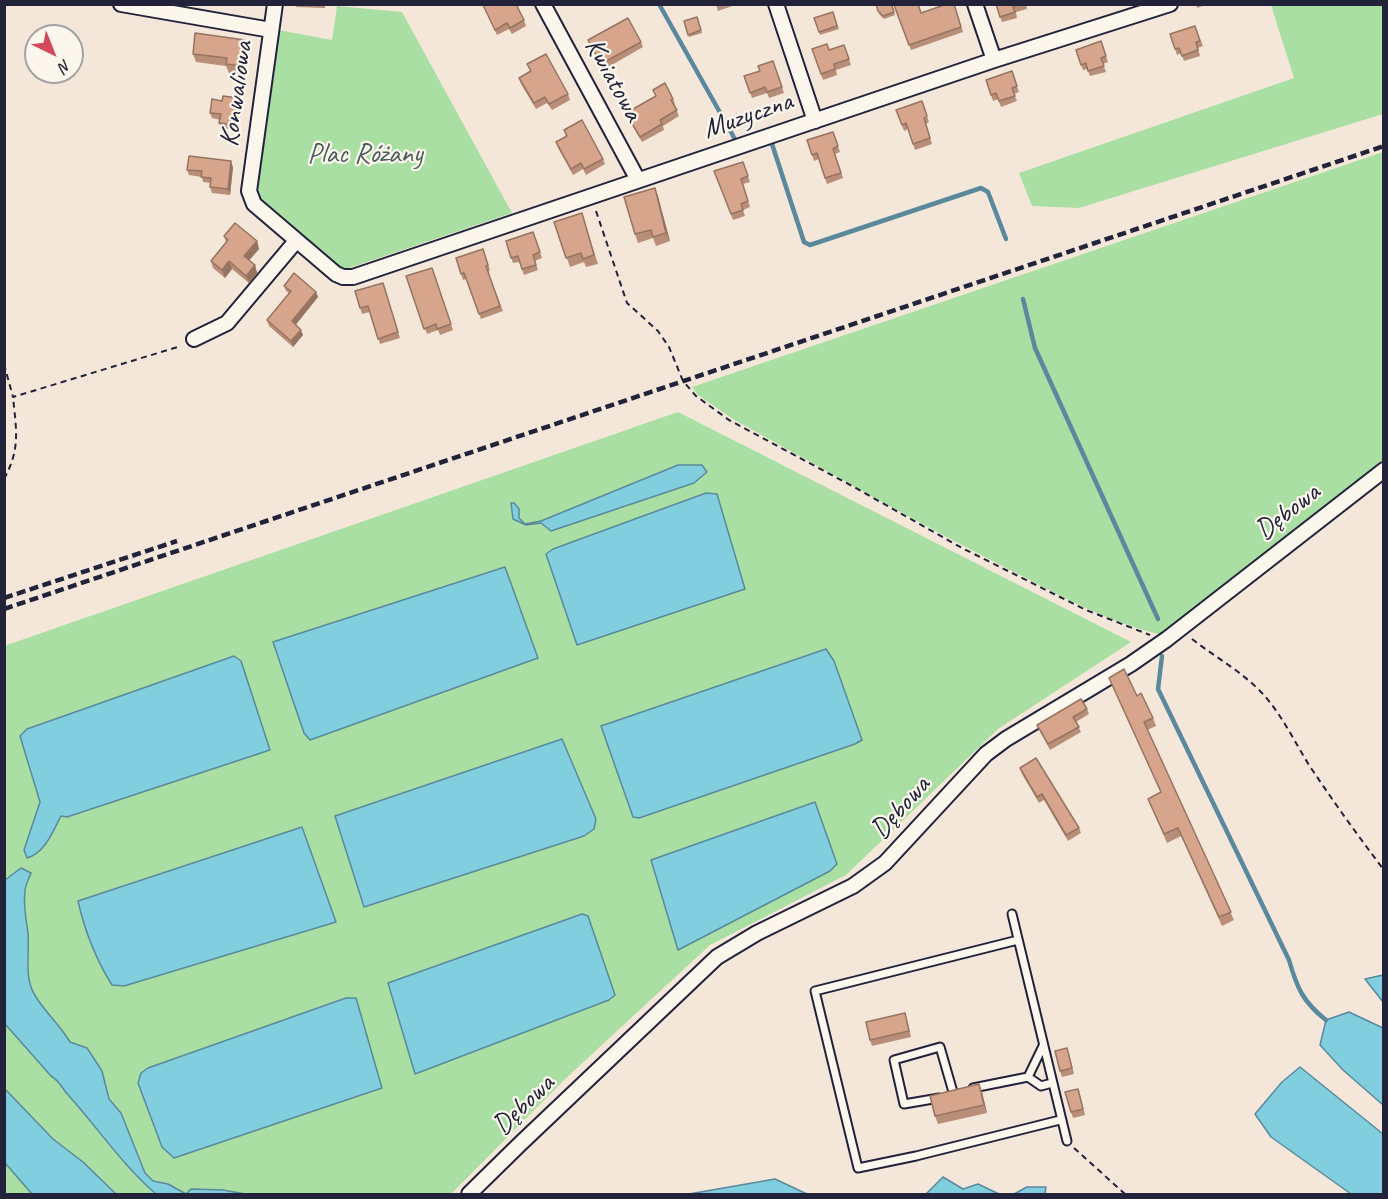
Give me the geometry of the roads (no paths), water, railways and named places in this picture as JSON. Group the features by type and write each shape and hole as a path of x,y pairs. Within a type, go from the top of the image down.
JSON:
{"street":[{"path":"121,4 271,30"},
{"name":"Konwaliowa","path":"275,4 249,191 254,204 296,241"},
{"name":"Kwiatowa","path":"543,4 638,180"},
{"path":"776,4 815,121"},
{"path":"975,4 994,60"},
{"name":"Muzyczna","path":"296,241 344,277 353,277 994,60 1170,4"},
{"path":"194,339 227,323 296,241"},
{"name":"Dębowa","path":"470,1194 717,957 757,933 853,886 885,863 986,754 1006,739 1131,664 1167,639 1383,470"}],"lane":[{"path":"1012,914 1060,1120 1067,1141"},
{"path":"1018,940 815,991 858,1168 1060,1120"},
{"path":"1028,1077 1043,1046"},
{"path":"940,1047 956,1092 940,1098 904,1104 894,1060 940,1047"},
{"path":"970,1088 1028,1077 1041,1086 1052,1083"}],"water":[{"path":"678,465 702,465 707,472 694,483 551,531 541,523 526,525 513,519 511,503 519,509 519,518 525,524 541,521"},
{"path":"706,493 717,494 745,589 577,645 546,554 553,549"},
{"path":"505,567 538,658 310,740 304,733 273,642"},
{"path":"826,649 834,661 862,740 639,818 633,817 601,726"},
{"path":"234,656 241,661 270,750 67,817 61,816 44,846 27,858 24,850 40,802 20,736 27,729"},
{"path":"562,739 596,819 594,829 584,836 364,907 335,816"},
{"path":"815,802 837,864 830,871 678,950 651,860"},
{"path":"302,827 336,922 124,986 112,985 91,944 78,901"},
{"path":"21,868 31,873 26,886 24,902 28,933 28,974 32,990 70,1042 87,1048 102,1071 109,1099 121,1113 145,1173 153,1181 168,1184 186,1194 156,1194 144,1183 59,1083 5,1024 5,880"},
{"path":"582,914 588,916 615,995 609,1000 415,1074 388,983"},
{"path":"1384,975 1383,1002 1365,979"},
{"path":"346,998 356,998 382,1088 174,1158 162,1147 138,1083 141,1073 148,1068"},
{"path":"1349,1012 1383,1028 1383,1105 1343,1070 1320,1045 1326,1020"},
{"path":"1300,1067 1383,1134 1383,1194 1351,1194 1271,1137 1255,1114 1282,1082"},
{"path":"5,1089 53,1139 83,1162 116,1194 32,1194 5,1163"},
{"path":"943,1177 963,1189 978,1184 999,1194 926,1194"},
{"path":"775,1179 807,1194 689,1194"},
{"path":"1027,1187 1046,1187 1045,1194 1014,1194"},
{"path":"191,1189 223,1190 245,1194 186,1194"}],"waterway":[{"path":"659,4 736,141"},
{"path":"772,144 804,242 810,245 981,188 988,192 1006,239"},
{"path":"1023,299 1035,348 1158,619"},
{"path":"1162,656 1158,689 1289,960 1298,987 1306,1000 1326,1020"}],"railway":[{"path":"4,609 1384,146"},
{"path":"4,598 177,541"}],"park label":[{"name":"Plac Różany","path":"365,155"}]}
